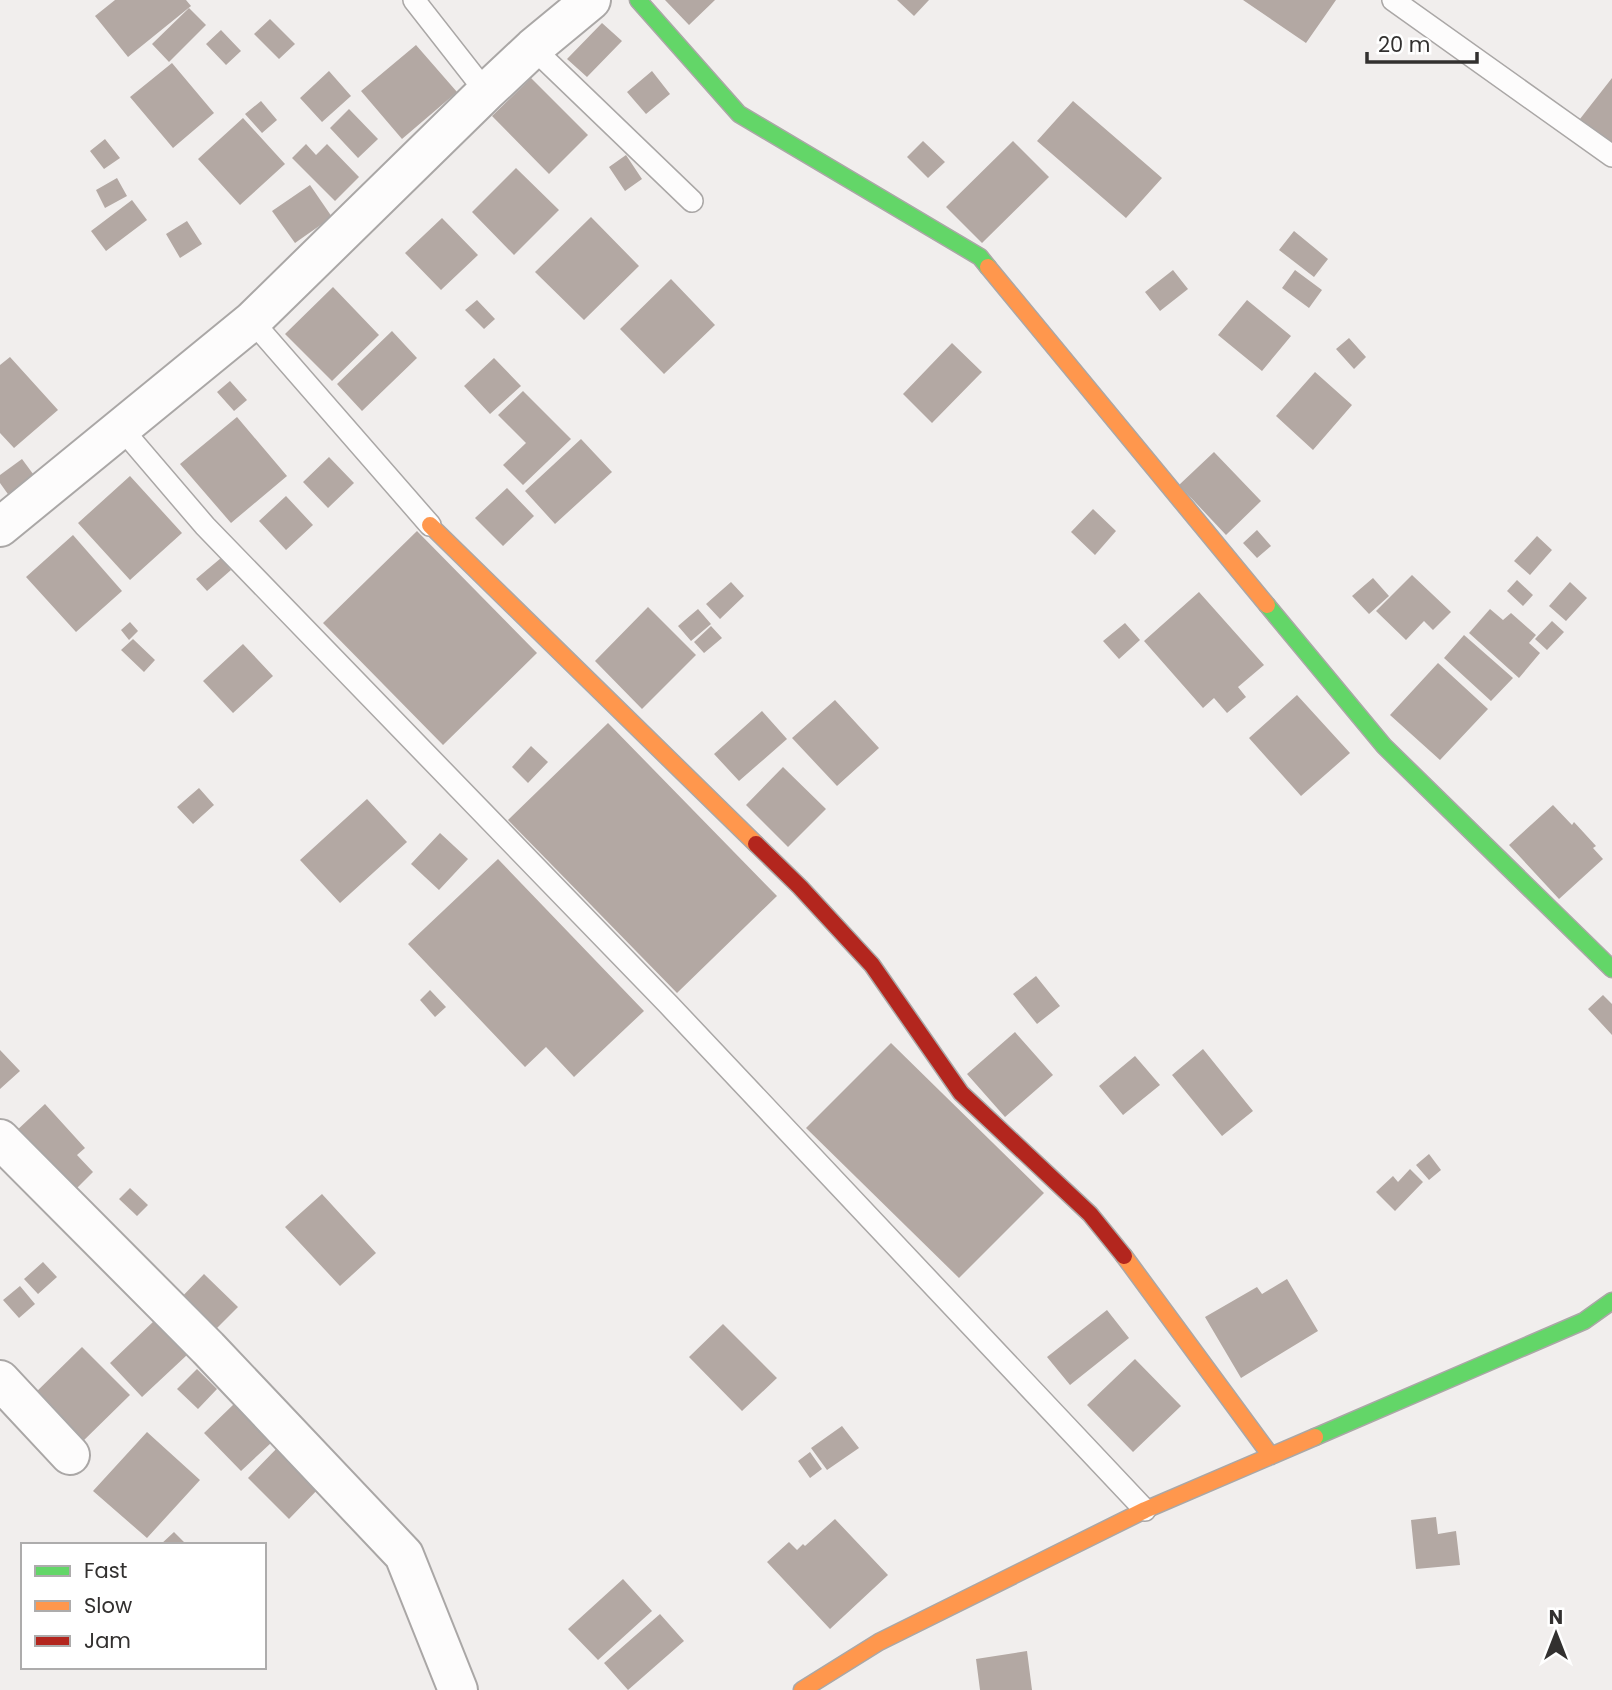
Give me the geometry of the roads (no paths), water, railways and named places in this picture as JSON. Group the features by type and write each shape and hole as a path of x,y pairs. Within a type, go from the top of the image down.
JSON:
{"street":[{"path":"0,527 252,321 486,92 533,48 591,0"},
{"path":"638,0 739,114 980,257 1384,746 1612,969"},
{"path":"430,525 800,887 872,965 961,1093 1090,1214 1106,1233 1271,1456"},
{"path":"0,1139 208,1348 404,1555 458,1690"},
{"path":"802,1690 879,1642 1144,1510 1584,1321 1612,1301"},
{"path":"0,1381 69,1455"}],"lane":[{"path":"414,0 486,92"},
{"path":"1393,0 1612,156"},
{"path":"533,48 692,201"},
{"path":"252,321 430,525"},
{"path":"122,429 205,526 669,1005 1144,1510"}]}
